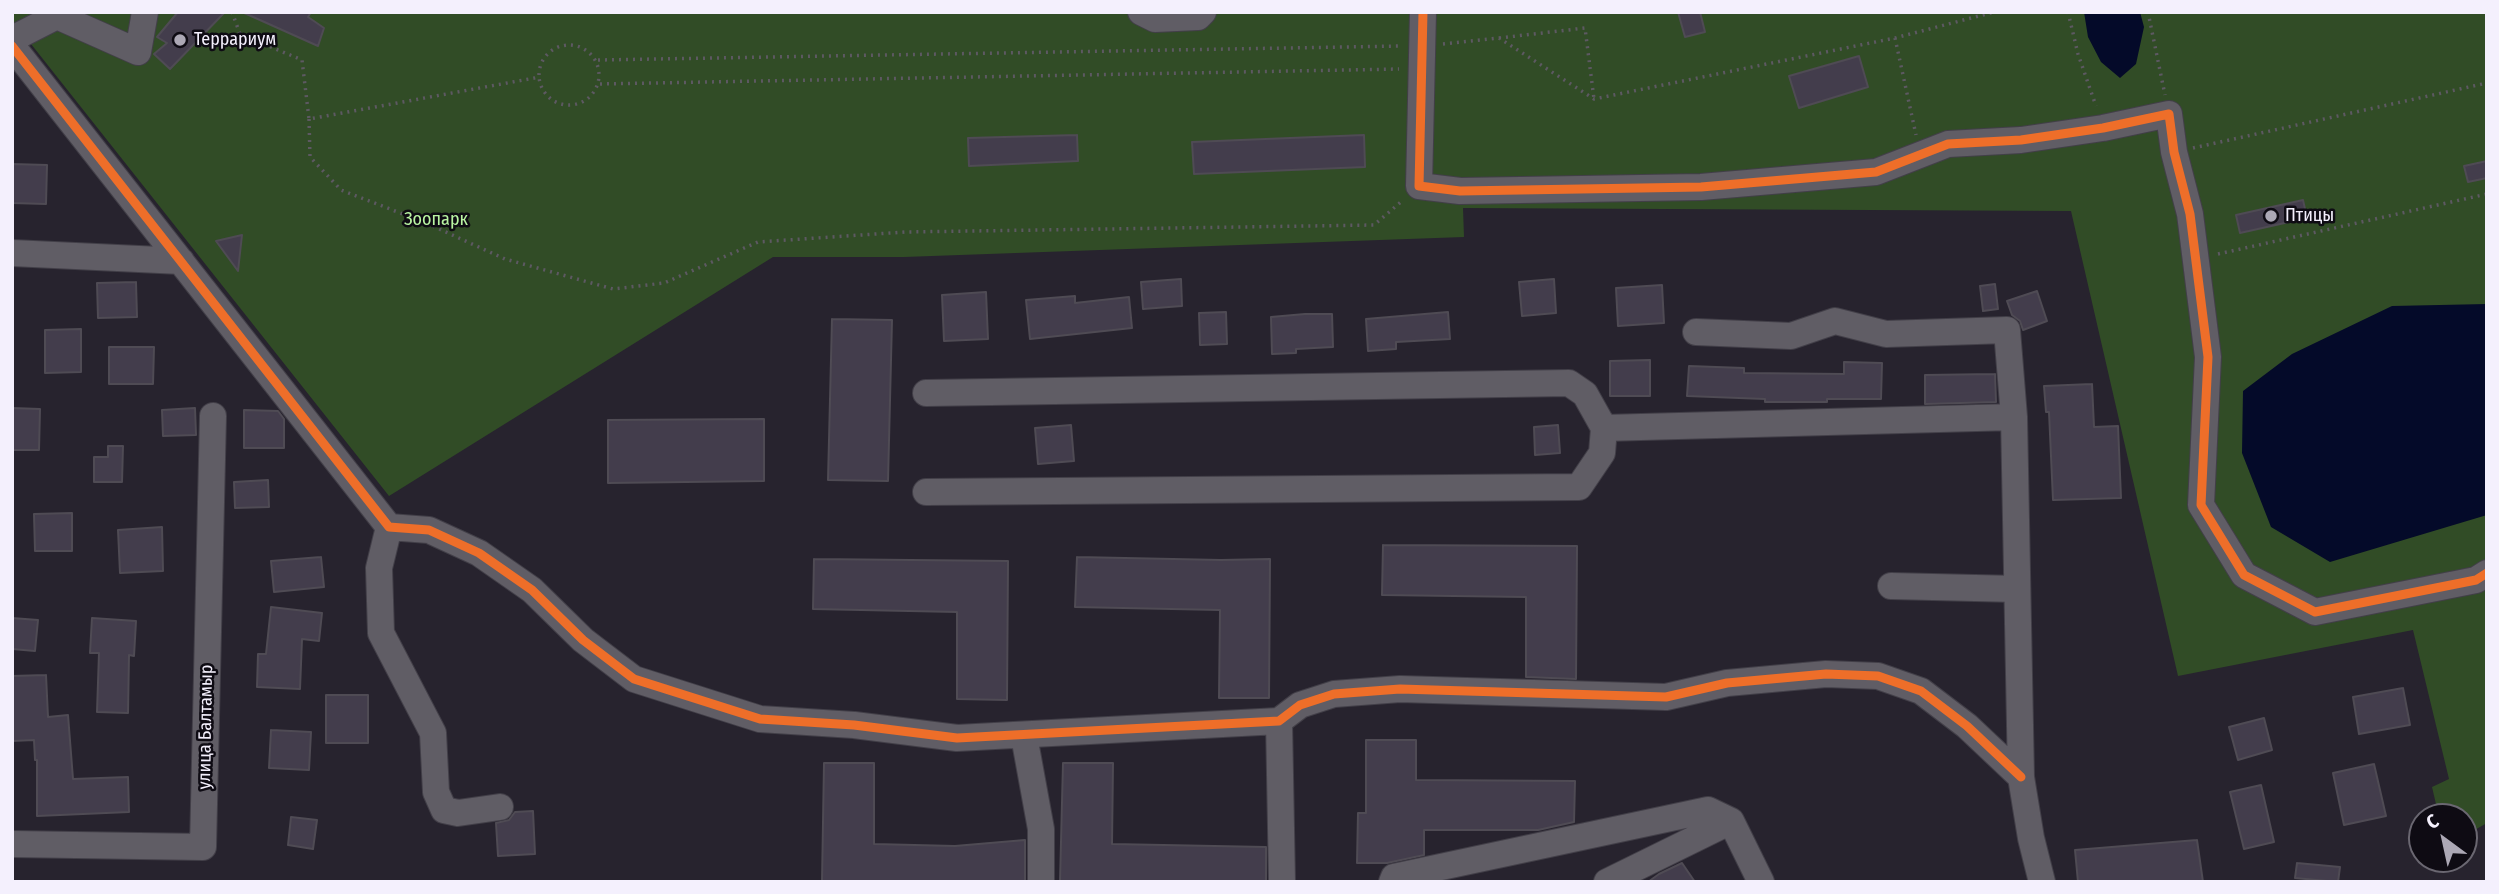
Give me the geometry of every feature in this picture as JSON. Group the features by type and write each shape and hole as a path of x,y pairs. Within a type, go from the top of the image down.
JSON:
{"street":[{"path":"12,39 57,16 138,52 145,12"},
{"path":"1141,12 1155,19 1198,17 1203,12"},
{"path":"1423,12 1419,186 1460,191 1701,187 1876,172 1948,144 2021,140 2103,128 2169,114 2174,152 2190,214 2208,357 2201,505 2244,575 2315,612 2476,580 2487,573"},
{"path":"12,46 389,527 429,530 479,553 532,590 583,640 634,679 760,719 853,725 957,738 1279,721 1300,705 1334,694 1347,693 1400,690 1667,697 1727,683 1826,674 1878,676 1921,691 1967,726 2021,777"},
{"path":"12,253 181,261"},
{"path":"1696,332 1791,336 1835,321 1886,334 2007,330 2014,417 2021,777 2031,838 2042,882"},
{"path":"926,393 1569,383 1585,394 1604,428 1602,453 1579,487 926,492"},
{"name":"улица Балтамыр","path":"12,844 203,846 213,416"},
{"path":"1604,428 2014,417"},
{"path":"389,527 379,568 381,633 433,733 436,793 444,810 458,813 500,807"},
{"path":"1891,586 2017,589"},
{"path":"1279,721 1282,882"},
{"path":"1024,736 1041,829 1041,882"},
{"path":"1392,882 1394,877 1707,810 1731,821 1762,882"},
{"path":"1607,882 1731,821"}],"path":[{"path":"232,12 240,34 302,60 309,119 310,157 341,190 426,223 505,259 613,289 664,283 758,242 905,232 1374,225 1419,186"},
{"path":"1499,38 1594,99 1895,38 1994,12"},
{"path":"2068,12 2078,54 2103,128"},
{"path":"2148,12 2169,114"},
{"path":"600,84 1422,57 1499,38 1585,28 1594,99"},
{"path":"1895,38 1921,155"},
{"path":"598,60 600,84 584,103 559,105 541,89 539,65 555,46 579,44 598,60 1422,57"},
{"path":"309,119 540,76"},
{"path":"2174,152 2487,83"},
{"path":"2195,259 2487,194"}],"green space":[{"name":"Зоопарк","path":"12,12 2487,12 2487,823 2478,828 2478,803 2436,803 2432,787 2449,779 2413,630 2178,676 2071,211 1463,208 1464,237 904,257 773,257 389,496 12,20"}],"water":[{"path":"2084,12 2140,12 2144,27 2136,64 2120,78 2101,62 2088,37"},
{"path":"2487,304 2487,515 2330,562 2271,527 2242,453 2243,391 2292,354 2392,306"}],"building":[{"name":"Террариум","path":"178,12 225,12 170,69 154,54 167,43 157,37"},
{"name":"Террариум","path":"242,12 311,12 308,17 324,28 318,46"},
{"path":"1678,12 1700,12 1705,32 1685,37"},
{"path":"1859,56 1868,87 1799,108 1789,76"},
{"path":"1077,135 1078,161 969,166 968,138"},
{"path":"1364,135 1365,167 1194,174 1192,142"},
{"path":"2487,161 2487,178 2468,182 2464,166"},
{"path":"12,164 47,165 46,204 12,203"},
{"name":"Птицы","path":"2303,200 2307,218 2240,233 2236,215"},
{"path":"242,235 238,271 216,241"},
{"path":"1181,279 1182,306 1143,309 1141,282"},
{"path":"1554,279 1556,313 1522,316 1519,282"},
{"path":"136,282 137,317 98,318 97,283"},
{"path":"1995,284 1998,309 1983,311 1980,286"},
{"path":"1662,285 1664,323 1618,326 1616,288"},
{"path":"2037,291 2047,321 2023,330 2020,321 2012,315 2007,301"},
{"path":"986,292 988,339 944,341 942,295"},
{"path":"1075,296 1075,303 1129,297 1132,328 1030,339 1026,300"},
{"path":"1226,312 1227,344 1200,345 1199,313"},
{"path":"1448,312 1450,339 1396,342 1396,349 1368,351 1366,319"},
{"path":"1332,314 1333,347 1296,349 1296,353 1272,354 1271,317"},
{"path":"832,319 892,320 888,481 828,480"},
{"path":"81,329 81,372 45,373 45,330"},
{"path":"109,347 154,347 153,384 109,384"},
{"path":"1650,360 1650,396 1610,396 1610,361"},
{"path":"1844,362 1882,363 1881,399 1765,402 1765,399 1687,396 1689,366 1744,368 1744,373 1844,374"},
{"path":"1995,374 1996,402 1925,404 1925,375"},
{"path":"2092,384 2094,427 2118,426 2121,498 2053,500 2049,412 2046,412 2044,386"},
{"path":"12,408 40,409 39,450 12,450"},
{"path":"195,408 196,435 163,436 162,410"},
{"path":"244,410 278,411 284,419 284,448 244,448"},
{"path":"764,419 764,481 608,483 608,420"},
{"path":"1071,425 1074,461 1038,464 1035,428"},
{"path":"1558,425 1560,453 1535,455 1534,427"},
{"path":"108,446 123,446 122,482 94,482 94,457 108,457"},
{"path":"268,480 269,507 235,508 234,482"},
{"path":"72,513 72,551 35,551 34,514"},
{"path":"162,527 163,571 120,573 118,530"},
{"path":"1383,545 1577,546 1576,679 1526,677 1526,597 1382,595"},
{"path":"321,557 324,587 274,592 271,561"},
{"path":"1077,557 1270,559 1269,698 1219,698 1220,610 1075,607"},
{"path":"814,559 1008,561 1007,700 957,699 957,612 813,609"},
{"path":"271,607 322,613 319,641 302,639 300,689 257,687 258,654 266,654"},
{"path":"12,618 38,620 35,651 12,649"},
{"path":"92,618 136,621 134,656 129,655 128,713 97,712 99,653 90,653"},
{"path":"46,675 48,717 68,715 73,779 128,777 129,812 37,816 37,760 34,740 12,741 12,676"},
{"path":"2403,688 2410,725 2359,734 2353,697"},
{"path":"326,695 368,695 368,743 326,743"},
{"path":"2264,718 2272,750 2238,760 2229,727"},
{"path":"271,730 311,732 309,770 269,768"},
{"path":"1366,740 1416,740 1416,780 1575,781 1574,822 1538,830 1424,830 1424,855 1387,863 1357,863 1358,813 1366,813"},
{"path":"824,763 874,763 874,844 955,846 1025,840 1025,882 822,882"},
{"path":"1063,763 1113,763 1112,844 1266,847 1266,882 1060,882"},
{"path":"2374,764 2386,816 2344,825 2333,773"},
{"path":"2261,785 2274,842 2244,849 2230,792"},
{"path":"533,811 535,854 498,856 496,823 509,820 515,812"},
{"path":"291,817 317,820 313,849 288,845"},
{"path":"2197,840 2203,882 2078,882 2075,850"},
{"path":"1682,863 1695,882 1648,882 1659,874"},
{"path":"2297,863 2340,867 2338,882 2295,878"}],"cycle path":[{"path":"1423,12 1419,186 1460,191 1701,187 1876,172 1948,144 2021,140 2103,128 2169,114 2174,152 2190,214 2208,357 2201,505 2244,575 2315,612 2476,580 2487,573"},
{"path":"12,46 389,527 429,530 479,553 532,590 583,640 634,679 760,719 854,725 957,738 1279,721 1300,705 1334,694 1400,689 1666,697 1727,683 1826,674 1878,676 1921,691 1967,726 2021,777"}],"place":[{"name":"Террариум","path":"180,40"},
{"name":"Птицы","path":"2271,216"}]}
